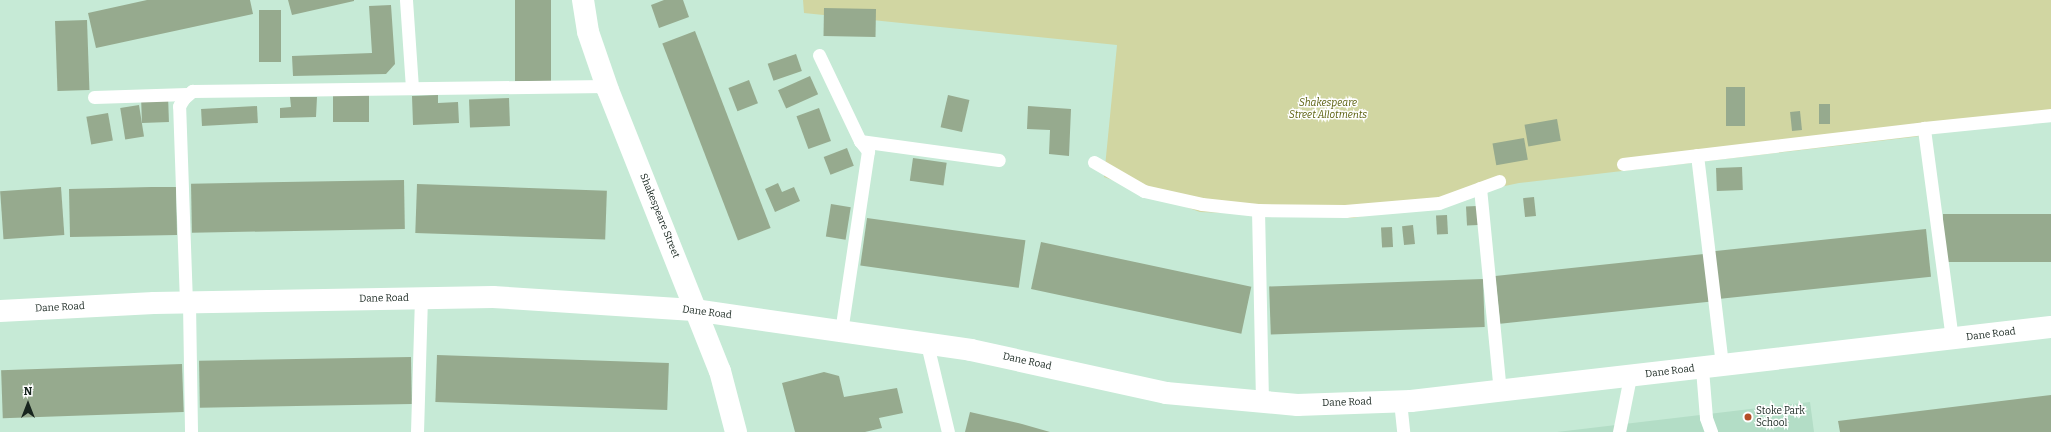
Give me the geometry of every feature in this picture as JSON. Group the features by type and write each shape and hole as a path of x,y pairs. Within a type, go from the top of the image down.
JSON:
{"street":[{"name":"Shakespeare Street","path":"583,0 588,32 607,86 676,257 694,310 720,371 736,432"},
{"name":"Dane Road","path":"0,312 188,303 494,297 694,310 971,350 1166,393 1297,405 1400,401 1712,368 1952,339 2051,330"}],"lane":[{"path":"406,0 412,88"},
{"path":"820,55 860,141 868,151 840,331"},
{"path":"191,432 188,303 179,106 187,94 192,91 258,89 607,86"},
{"path":"94,97 187,94"},
{"path":"1623,164 1924,128 2051,115"},
{"path":"1924,128 1952,339"},
{"path":"860,141 999,160"},
{"path":"1697,155 1712,368 1706,418 1711,432"},
{"path":"1094,162 1144,191 1202,204 1258,210 1345,211 1439,203 1499,181"},
{"path":"1480,188 1500,391"},
{"path":"1258,210 1262,402"},
{"path":"417,432 421,298"},
{"path":"927,344 948,432"},
{"path":"1619,432 1630,377"},
{"path":"1400,401 1403,432"}],"shaded area":[{"name":"Stoke Park School","path":"1810,402 1814,432 1557,432"}],"green space":[{"name":"Shakespeare Street Allotments","path":"803,0 2051,0 2051,116 1913,137 1519,183 1353,218 1200,212 1104,177 1117,45 804,13"}],"building":[{"path":"147,0 250,0 253,14 96,48 88,13"},
{"path":"288,0 354,0 354,1 292,15"},
{"path":"515,0 551,0 551,81 515,81"},
{"path":"664,0 683,0 689,17 659,28 651,5"},
{"path":"391,5 395,64 386,74 293,76 292,56 372,53 369,6"},
{"path":"824,8 876,9 876,37 824,36"},
{"path":"259,10 281,10 281,62 259,62"},
{"path":"87,20 89,90 57,91 55,21"},
{"path":"695,31 771,228 738,241 662,44"},
{"path":"796,54 802,71 773,81 768,64"},
{"path":"810,76 818,94 786,109 778,90"},
{"path":"749,80 758,103 737,111 728,88"},
{"path":"1726,87 1745,87 1745,126 1726,126"},
{"path":"168,95 169,122 142,123 141,96"},
{"path":"333,95 369,95 369,122 333,122"},
{"path":"438,95 438,103 458,102 459,123 413,125 412,96"},
{"path":"948,95 969,100 962,132 941,127"},
{"path":"290,97 317,97 316,117 280,118 280,108 291,107"},
{"path":"509,98 510,126 470,127 469,99"},
{"path":"1819,104 1830,104 1830,124 1819,124"},
{"path":"139,105 144,137 125,140 120,108"},
{"path":"257,106 258,123 202,126 201,109"},
{"path":"1028,106 1071,109 1069,156 1049,154 1050,130 1027,129"},
{"path":"819,108 831,141 808,149 796,116"},
{"path":"1800,111 1802,130 1792,131 1790,112"},
{"path":"108,113 113,141 91,144 86,117"},
{"path":"1557,119 1561,141 1528,146 1525,125"},
{"path":"1524,138 1528,160 1496,165 1492,144"},
{"path":"847,148 854,166 830,175 824,157"},
{"path":"913,158 947,163 943,186 910,181"},
{"path":"1742,167 1743,190 1717,191 1716,168"},
{"path":"404,180 405,229 192,233 191,184"},
{"path":"778,183 782,192 794,187 800,201 775,212 765,189"},
{"path":"417,184 607,191 605,240 415,233"},
{"path":"61,187 64,235 3,239 0,191"},
{"path":"176,187 177,235 70,237 69,189"},
{"path":"1534,197 1536,216 1525,217 1523,198"},
{"path":"831,204 851,207 846,240 826,237"},
{"path":"1477,206 1478,225 1467,226 1466,207"},
{"path":"1943,214 2051,214 2051,262 1943,262"},
{"path":"1447,215 1448,234 1437,235 1436,216"},
{"path":"867,218 1025,240 1019,288 860,266"},
{"path":"1413,225 1415,244 1404,245 1402,226"},
{"path":"1392,227 1393,247 1382,248 1381,228"},
{"path":"1926,229 1931,277 1718,299 1713,251"},
{"path":"1041,242 1251,287 1241,334 1031,289"},
{"path":"1704,254 1709,302 1500,324 1495,276"},
{"path":"1483,279 1485,327 1271,334 1269,286"},
{"path":"437,355 669,363 667,410 435,402"},
{"path":"411,357 412,404 200,408 199,361"},
{"path":"182,364 184,412 3,418 1,370"},
{"path":"824,372 839,376 844,397 897,388 903,413 879,418 882,428 865,432 795,432 782,383"},
{"path":"2051,395 2051,432 1840,432 1838,421"},
{"path":"970,412 1022,424 1050,432 965,432"}],"place":[{"name":"Stoke Park School","path":"1748,417"}]}
